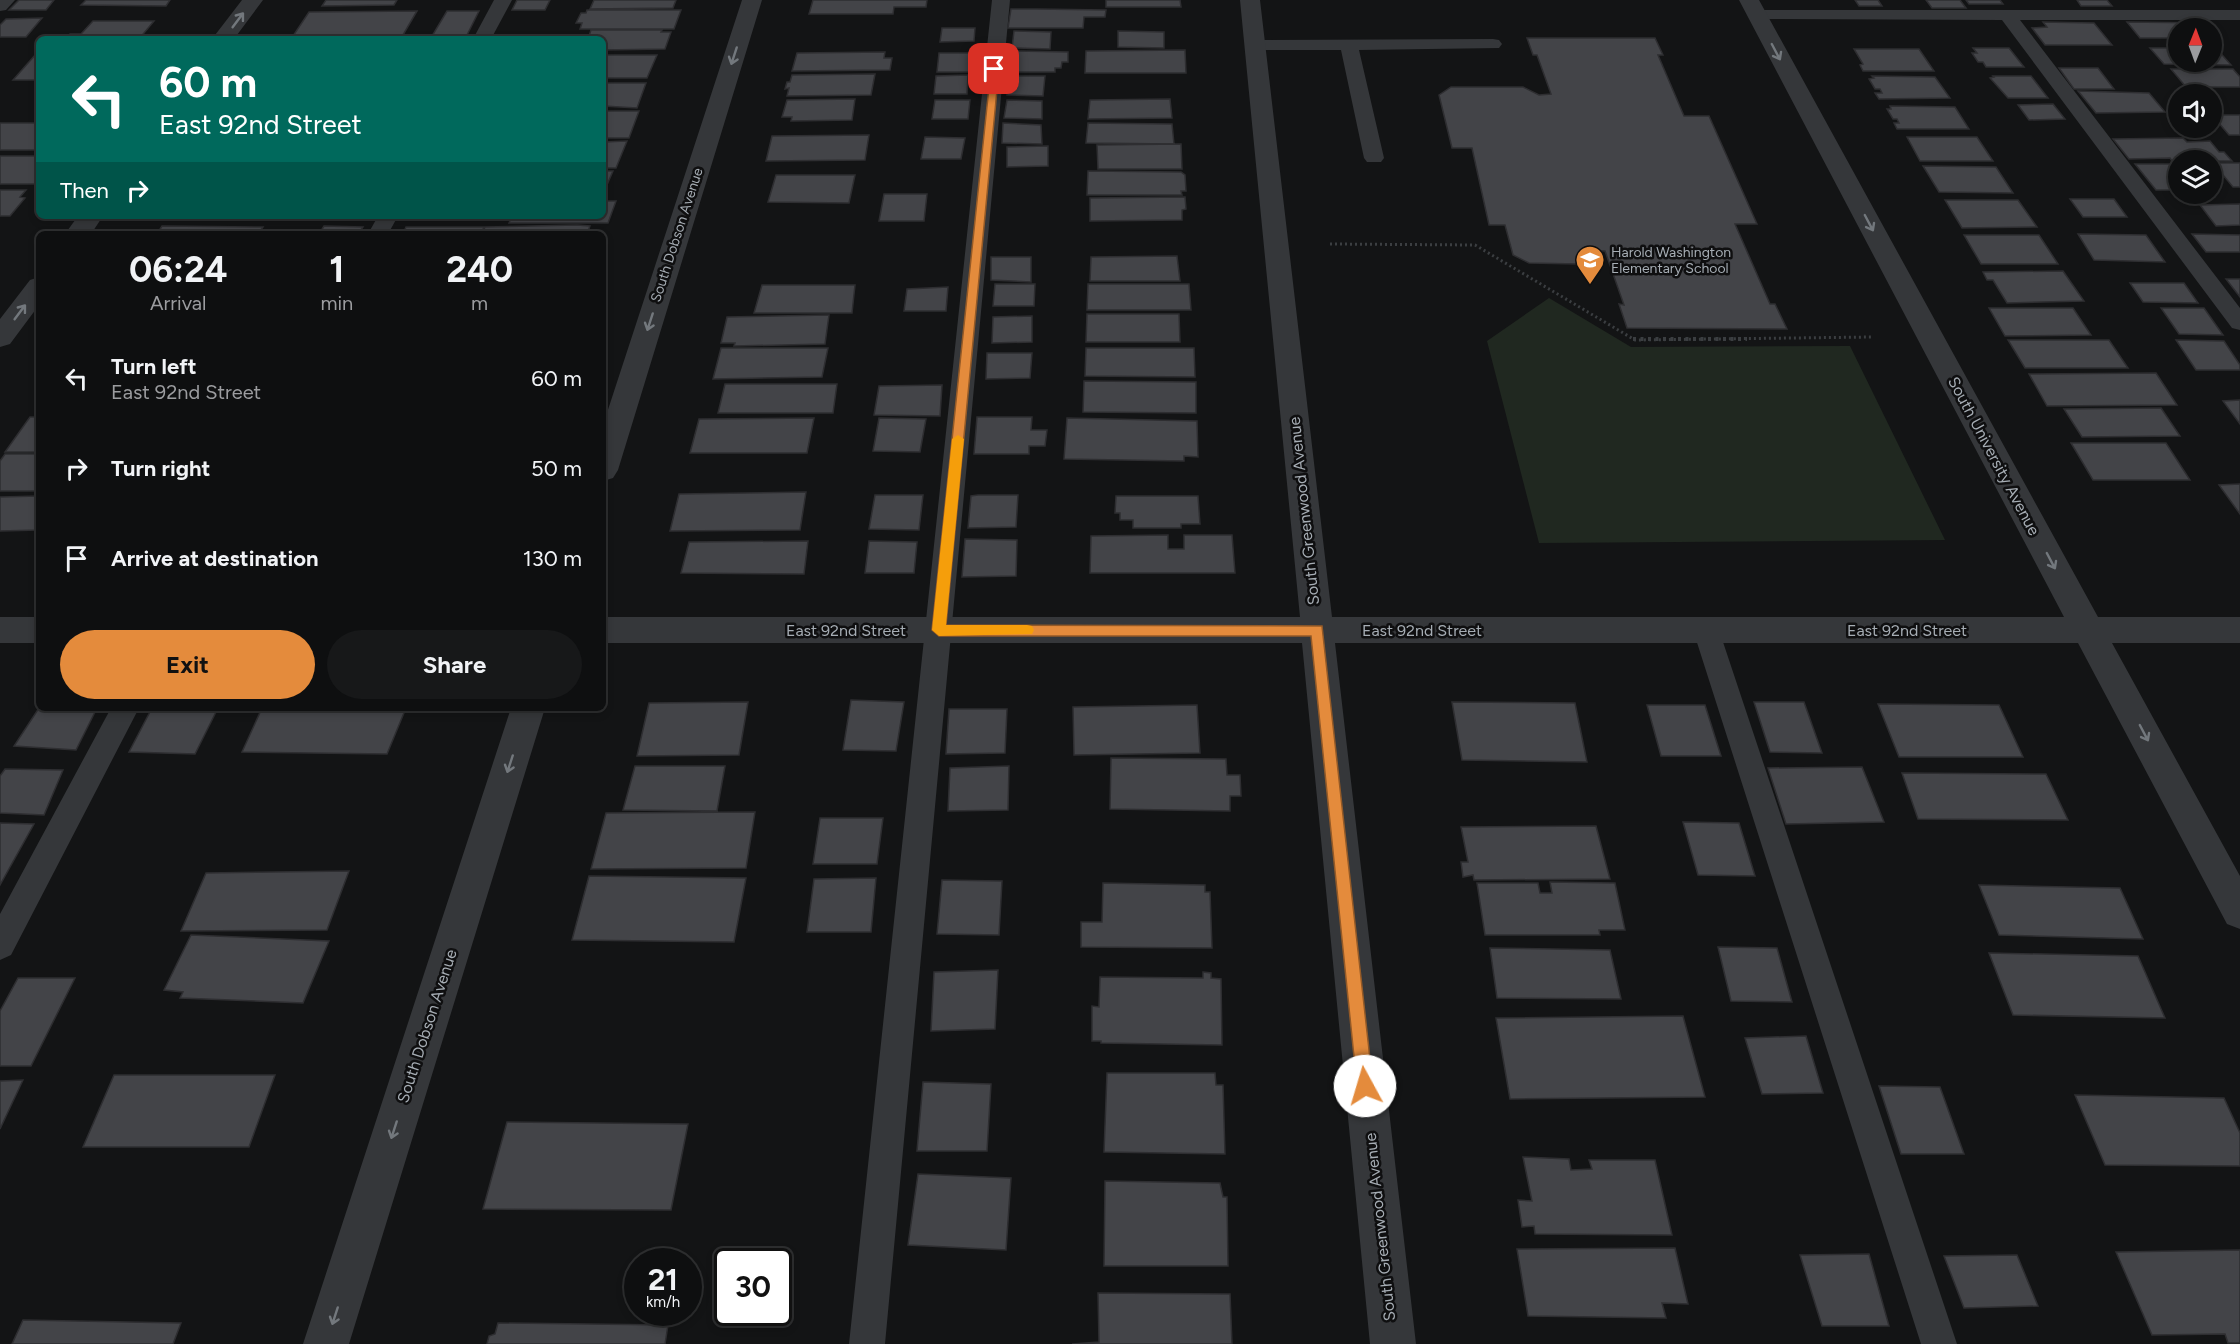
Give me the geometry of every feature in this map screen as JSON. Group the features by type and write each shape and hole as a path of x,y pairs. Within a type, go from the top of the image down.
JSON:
{"street":[{"path":"225,36 253,0"},
{"name":"South Dobson Avenue","path":"606,461 752,0"},
{"name":"South Greenwood Avenue","path":"1250,0 1393,1344"},
{"name":"South University Avenue","path":"1753,8 2240,912"},
{"path":"0,338 36,290"},
{"path":"0,630 36,630"},
{"name":"East 92nd Street","path":"606,630 2240,630"},
{"name":"South Dobson Avenue","path":"326,1344 527,711"}],"lane":[{"path":"0,6 6,0"},
{"path":"484,36 503,0"},
{"path":"867,1344 1001,0"},
{"path":"1753,8 2007,15 2240,15"},
{"path":"2007,15 2240,323"},
{"path":"1255,45 1492,44"},
{"path":"1349,45 1374,158"},
{"path":"1706,630 1939,1344"},
{"path":"0,945 123,711"}],"path":[{"path":"1329,244 1475,244 1635,340 1871,337"}],"shaded area":[{"path":"1549,298 1631,347 1850,346 1945,540 1539,543 1487,341"}],"building":[{"path":"19,0 54,0 46,10 9,10"},
{"path":"86,0 170,0 166,6 81,5"},
{"path":"326,0 397,0 394,5 322,6"},
{"path":"517,0 550,0 545,10 512,10"},
{"path":"594,0 676,0 673,8 590,9"},
{"path":"813,0 927,0 926,7 894,7 893,14 809,14"},
{"path":"1106,0 1180,0 1181,7 1106,7"},
{"path":"1855,0 1878,0 1882,6 1859,6"},
{"path":"1926,0 1960,0 1966,8 1932,8"},
{"path":"1966,0 2000,0 2003,4 1969,4"},
{"path":"2077,0 2107,0 2112,6 2081,6"},
{"path":"1011,9 1106,10 1105,17 1084,17 1083,28 1008,28"},
{"path":"587,10 681,10 674,29 580,29 582,23 576,23 581,13 586,13"},
{"path":"417,11 403,35 293,36 309,12"},
{"path":"447,11 479,11 466,36 432,36"},
{"path":"42,18 26,37 0,37 0,25 6,19"},
{"path":"93,21 154,21 142,36 68,36 81,34"},
{"path":"2043,22 2094,23 2112,45 2045,45 2032,28 2047,27"},
{"path":"2127,22 2168,23 2168,38 2140,38"},
{"path":"942,28 975,28 974,41 940,42"},
{"path":"591,30 671,32 665,49 606,50 606,36 589,36"},
{"path":"1014,31 1051,32 1050,49 1012,48"},
{"path":"1118,31 1164,32 1164,48 1118,47"},
{"path":"1527,38 1655,38 1663,55 1658,55 1684,116 1709,116 1757,224 1735,224 1770,304 1775,304 1787,329 1627,328 1619,304 1624,305 1605,251 1588,250 1589,255 1578,264 1529,263 1513,255 1505,225 1489,225 1472,148 1452,148 1439,95 1451,87 1523,87 1539,95 1551,94 1537,55 1533,55"},
{"path":"1973,48 2009,48 2024,67 1986,67 1983,62 1978,62 1972,53 1977,53"},
{"path":"2150,48 2168,48 2168,64 2164,64"},
{"path":"1854,49 1919,49 1934,71 1863,71 1860,65 1863,64"},
{"path":"1185,50 1186,73 1085,73 1086,51"},
{"path":"1014,51 1068,52 1068,62 1062,62 1061,68 1055,68 1055,72 1011,72"},
{"path":"885,52 884,58 892,58 890,70 792,71 797,53"},
{"path":"939,53 975,53 972,72 937,72"},
{"path":"36,54 36,80 13,80"},
{"path":"606,55 657,55 647,78 606,78"},
{"path":"2222,55 2231,65 2222,65"},
{"path":"2059,68 2098,68 2114,89 2074,89"},
{"path":"2222,69 2233,69 2240,77 2240,87 2222,87 2222,84 2184,84 2174,72 2222,72"},
{"path":"875,74 871,95 787,96 789,88 785,89 792,75"},
{"path":"968,75 967,94 934,94 936,76"},
{"path":"1009,76 1045,76 1043,96 1007,95"},
{"path":"1872,76 1935,77 1950,98 1879,99 1875,93 1882,93 1880,89 1875,89 1869,79 1874,78"},
{"path":"1993,76 2031,76 2048,98 2008,98 1990,78"},
{"path":"606,83 646,83 637,108 606,106"},
{"path":"2078,91 2149,93 2165,112 2096,113"},
{"path":"855,99 852,120 791,121 792,117 782,117 787,100"},
{"path":"1170,99 1172,118 1088,119 1090,100"},
{"path":"935,100 970,100 968,119 932,119"},
{"path":"1007,100 1042,101 1042,119 1004,118"},
{"path":"2053,104 2065,119 2029,120 2018,105"},
{"path":"1890,106 1955,107 1969,129 1897,129 1894,123 1899,123 1897,119 1893,119 1887,109 1891,109"},
{"path":"606,111 639,111 629,138 606,138"},
{"path":"2222,115 2240,115 2240,135 2229,135 2222,127"},
{"path":"0,123 36,123 36,150 0,150"},
{"path":"1003,123 1041,125 1042,144 1002,143"},
{"path":"1088,123 1172,124 1174,144 1086,143"},
{"path":"869,135 865,160 766,161 772,136"},
{"path":"925,137 965,138 961,159 921,159"},
{"path":"1907,137 1977,137 1993,161 1920,161"},
{"path":"2183,138 2187,142 2210,141 2217,150 2168,150 2168,158 2129,159 2113,139"},
{"path":"627,141 616,168 606,168 606,142"},
{"path":"1181,144 1182,169 1098,169 1097,145"},
{"path":"1048,146 1048,166 1007,167 1007,147"},
{"path":"2222,152 2224,152 2232,161 2222,161"},
{"path":"0,156 36,156 36,184 0,184"},
{"path":"2222,163 2240,163 2240,187 2233,187 2222,174"},
{"path":"2135,164 2168,164 2168,190 2156,190"},
{"path":"1923,166 1996,167 2013,193 1939,192"},
{"path":"606,171 613,171 606,187"},
{"path":"1088,171 1181,172 1185,175 1186,191 1181,191 1182,195 1087,195"},
{"path":"776,175 855,175 849,203 768,202"},
{"path":"0,190 26,190 20,197 25,198 10,216 0,216"},
{"path":"884,194 927,194 924,221 879,221"},
{"path":"1185,197 1186,209 1182,210 1182,220 1090,221 1090,198"},
{"path":"2070,199 2114,199 2127,217 2083,217"},
{"path":"1945,200 2018,200 2037,227 1962,228"},
{"path":"606,201 616,201 608,223 509,223 511,219 606,219"},
{"path":"2240,204 2240,225 2216,226 2200,205"},
{"path":"162,226 263,227 260,231 159,231"},
{"path":"324,226 363,227 360,231 321,231"},
{"path":"590,226 588,231 483,231 485,227"},
{"path":"406,227 484,227 482,231 404,231"},
{"path":"2078,234 2146,235 2165,262 2094,260"},
{"path":"2192,234 2240,235 2240,252 2206,252"},
{"path":"1964,235 2039,235 2058,264 1981,264"},
{"path":"1177,256 1180,281 1090,281 1091,257"},
{"path":"991,257 1031,257 1031,282 991,280"},
{"path":"2063,271 2084,301 2007,303 1993,280 1987,280 1983,272"},
{"path":"2226,279 2240,279 2240,297"},
{"path":"2130,283 2184,283 2198,303 2143,302"},
{"path":"995,284 1035,284 1034,306 993,306"},
{"path":"1088,284 1189,284 1191,310 1087,310"},
{"path":"762,285 855,285 852,313 754,313"},
{"path":"948,287 946,311 904,311 907,289"},
{"path":"1989,308 2073,308 2091,335 2005,336"},
{"path":"2161,308 2204,308 2223,335 2179,334"},
{"path":"1087,314 1179,314 1180,342 1086,342"},
{"path":"829,315 825,344 734,346 735,343 721,343 727,317"},
{"path":"1032,316 1032,342 992,343 993,317"},
{"path":"2008,340 2109,340 2128,368 2025,368"},
{"path":"2176,340 2224,341 2240,365 2240,370 2196,370"},
{"path":"721,348 828,348 822,377 713,379"},
{"path":"1086,348 1194,348 1195,377 1085,376"},
{"path":"987,353 1032,353 1030,378 986,379"},
{"path":"2156,373 2177,405 2047,406 2029,374"},
{"path":"1084,381 1196,382 1196,413 1083,412"},
{"path":"725,384 837,384 833,413 718,413"},
{"path":"942,385 940,416 874,415 879,386"},
{"path":"2240,400 2240,424 2223,401"},
{"path":"2161,408 2180,436 2082,437 2064,409"},
{"path":"30,417 36,417 36,452 5,452"},
{"path":"977,417 1032,417 1031,430 1047,430 1045,446 1029,446 1029,454 974,454"},
{"path":"814,418 807,453 690,453 699,419"},
{"path":"879,418 926,419 920,452 873,451"},
{"path":"1067,418 1197,421 1198,457 1184,456 1184,461 1064,459"},
{"path":"2071,443 2166,443 2190,480 2093,480"},
{"path":"5,454 36,454 36,491 0,491 0,461"},
{"path":"2240,484 2240,514 2219,485"},
{"path":"806,492 800,530 670,531 679,494"},
{"path":"875,495 923,495 919,530 869,529"},
{"path":"1018,495 1016,527 968,528 971,496"},
{"path":"36,496 36,530 0,531 0,497"},
{"path":"1116,496 1198,496 1200,524 1181,524 1181,528 1133,528 1133,520 1120,520 1120,513 1115,513"},
{"path":"1168,535 1168,549 1184,549 1184,535 1232,535 1235,573 1090,573 1091,536"},
{"path":"965,539 1017,540 1016,576 962,577"},
{"path":"808,541 804,574 681,573 689,542"},
{"path":"869,541 917,542 914,573 865,573"},
{"path":"851,700 904,702 896,751 843,750"},
{"path":"748,702 739,755 637,756 649,703"},
{"path":"1452,702 1575,703 1587,762 1462,760"},
{"path":"1754,702 1804,702 1822,753 1770,752"},
{"path":"1878,704 1999,705 2023,757 1899,757"},
{"path":"1197,705 1200,753 1074,755 1073,707"},
{"path":"1647,705 1705,705 1721,756 1661,756"},
{"path":"949,709 1007,709 1005,753 946,754"},
{"path":"37,711 96,711 76,750 14,746"},
{"path":"150,711 216,711 195,754 129,752"},
{"path":"261,711 405,711 387,754 242,752"},
{"path":"1111,758 1226,759 1227,775 1240,775 1241,796 1230,796 1230,811 1110,809"},
{"path":"635,766 725,766 717,811 623,810"},
{"path":"1009,766 1008,810 948,811 950,768"},
{"path":"1862,767 1884,822 1786,824 1768,768"},
{"path":"5,769 63,770 44,815 0,813 0,776"},
{"path":"1902,773 2046,774 2068,820 1918,819"},
{"path":"755,812 746,868 591,869 606,813"},
{"path":"820,818 883,818 877,864 813,864"},
{"path":"1683,822 1739,823 1755,876 1698,875"},
{"path":"0,823 34,824 0,885"},
{"path":"1596,826 1610,879 1474,880 1473,875 1463,877 1461,862 1468,862 1461,827"},
{"path":"349,871 327,930 181,931 206,873"},
{"path":"589,876 746,878 734,942 572,940"},
{"path":"876,878 871,932 807,932 814,879"},
{"path":"942,880 1002,881 999,935 937,934"},
{"path":"1550,882 1615,883 1625,930 1599,930 1600,935 1485,935 1477,883 1538,883 1540,893 1552,893"},
{"path":"1103,883 1205,885 1205,892 1210,892 1212,948 1081,947 1081,922 1102,922"},
{"path":"1979,885 2120,888 2143,939 1999,935"},
{"path":"191,935 329,941 303,1003 180,998 183,992 164,990"},
{"path":"1718,947 1777,948 1792,1002 1731,1001"},
{"path":"1490,948 1610,950 1621,999 1497,998"},
{"path":"1989,953 2138,956 2165,1018 2013,1015"},
{"path":"998,970 995,1029 931,1031 934,972"},
{"path":"1203,972 1211,973 1211,978 1221,979 1222,1045 1092,1041 1092,1006 1099,1007 1100,977 1203,978"},
{"path":"18,978 75,978 31,1066 0,1066 0,1011"},
{"path":"1683,1016 1705,1097 1510,1099 1496,1018"},
{"path":"1806,1036 1823,1093 1762,1094 1745,1038"},
{"path":"1107,1073 1215,1073 1216,1085 1223,1085 1225,1154 1104,1152"},
{"path":"114,1075 275,1075 249,1147 83,1147"},
{"path":"23,1080 0,1129 0,1081"},
{"path":"923,1082 991,1084 987,1151 917,1151"},
{"path":"1879,1086 1940,1087 1964,1154 1901,1154"},
{"path":"2075,1095 2224,1098 2240,1133 2240,1166 2105,1165"},
{"path":"507,1122 688,1124 671,1210 483,1209"},
{"path":"1523,1157 1569,1159 1571,1170 1592,1169 1589,1160 1655,1160 1672,1235 1535,1234 1534,1226 1522,1227 1518,1200 1532,1201"},
{"path":"918,1174 1011,1178 1006,1250 908,1245"},
{"path":"1105,1181 1220,1183 1223,1197 1227,1197 1228,1266 1104,1266"},
{"path":"1675,1248 1688,1304 1662,1303 1666,1318 1528,1316 1517,1249"},
{"path":"2240,1250 2240,1343 2228,1343 2225,1334 2152,1335 2116,1252"},
{"path":"1869,1254 1889,1326 1822,1326 1800,1255"},
{"path":"2017,1255 2038,1306 1964,1308 1944,1256"},
{"path":"1098,1293 1230,1294 1232,1344 1072,1344 1099,1342"},
{"path":"23,1320 181,1323 173,1344 12,1344"},
{"path":"498,1323 668,1326 665,1344 487,1344 489,1336 495,1334"}],"slow traffic":[{"path":"958,439 939,630 1027,630"}],"place":[{"name":"Harold Washington Elementary School","path":"1590,286"}],"route":[{"path":"994,69 939,630 1317,630 1365,1086"}]}
